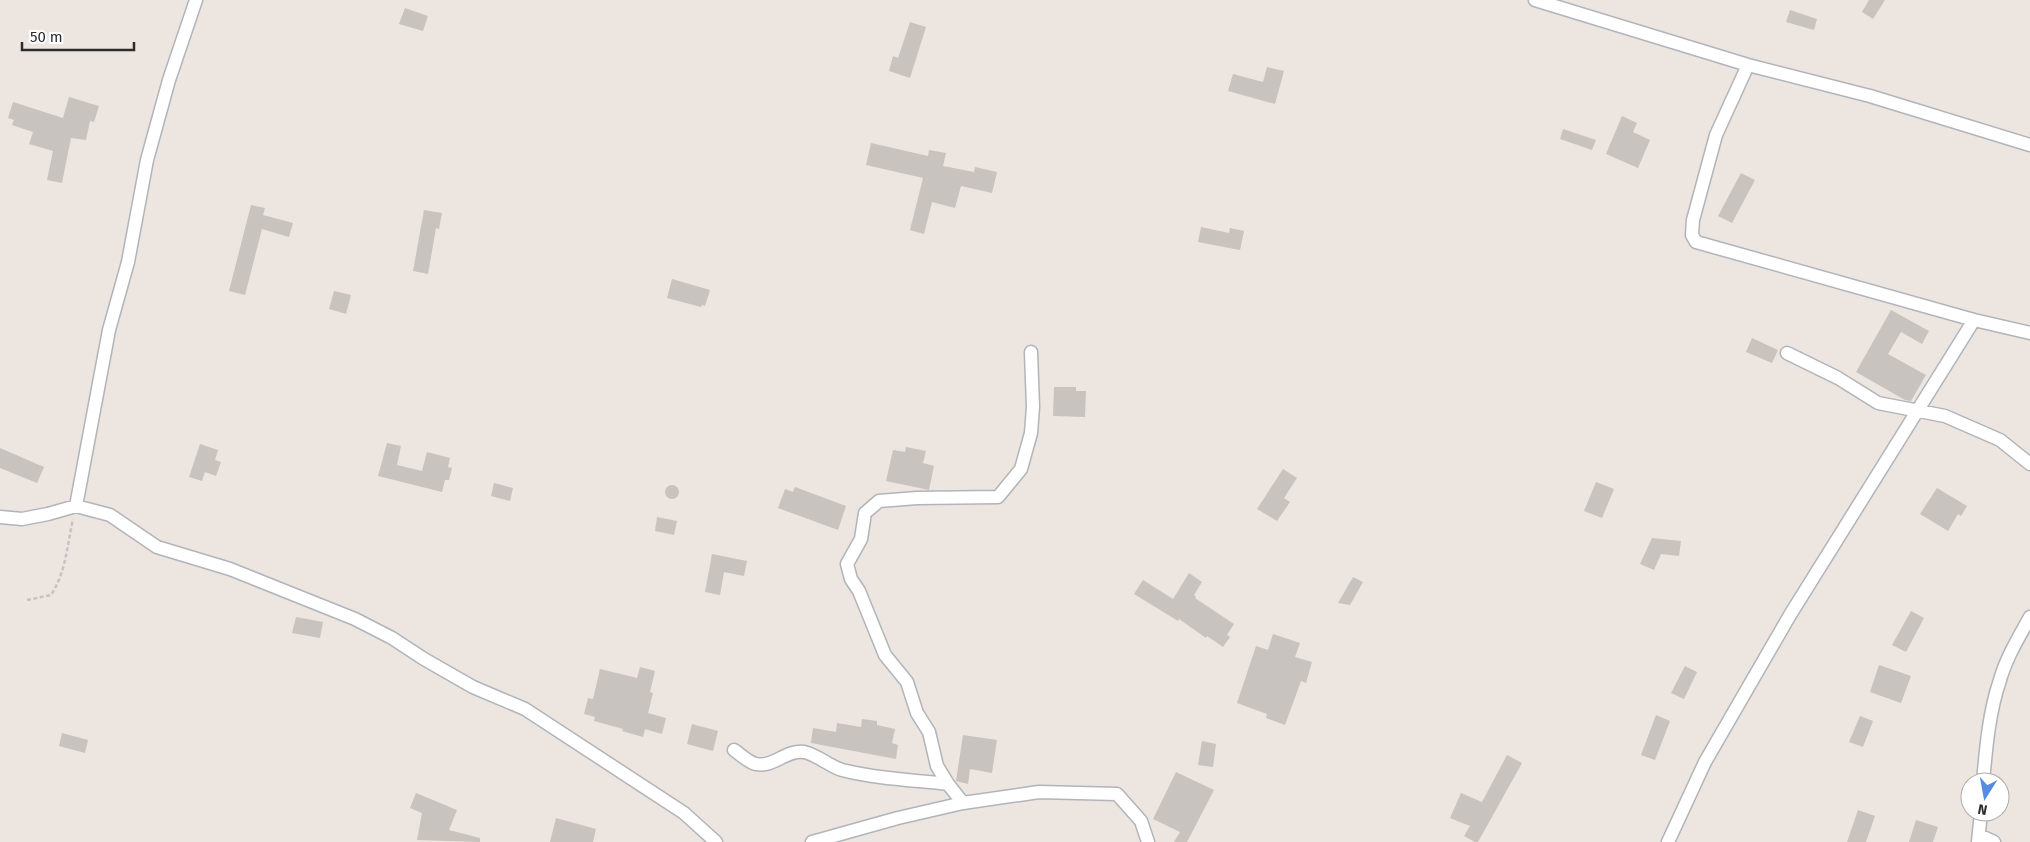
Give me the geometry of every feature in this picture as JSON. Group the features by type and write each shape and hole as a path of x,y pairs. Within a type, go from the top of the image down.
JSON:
{"street":[{"path":"76,506 109,330 128,262 147,160 168,80 196,0"},
{"path":"1535,0 1748,65 1870,96 2030,144"},
{"path":"1748,65 1716,135 1692,220 1692,235 1696,242 1974,320 2030,333"},
{"path":"1668,842 1705,762 1795,606 1974,320"},
{"path":"963,803 936,766 929,732 917,713 907,682 885,655 859,591 851,579 847,564 861,539 865,513 880,501 917,498 998,497 1021,470 1031,433 1033,407 1031,352"},
{"path":"1787,353 1838,378 1878,403 1945,416 2000,440 2030,464"},
{"path":"0,517 22,519 76,506 110,514 157,547 230,569 355,619 392,638 473,687 525,710 684,813 716,842"},
{"path":"1984,772 1992,708 2000,678 2012,649 2030,617"},
{"path":"734,750 756,764 769,763 791,753 803,752 841,769 896,780 948,784"},
{"path":"812,842 898,818 963,803 1040,792 1117,794 1141,821 1148,842"},
{"path":"1980,822 1979,839 1994,842"}],"path":[{"path":"27,600 50,595 57,585 64,567 76,506"}],"building":[{"path":"1869,0 1885,0 1873,19 1862,12"},
{"path":"405,8 428,16 423,31 399,24"},
{"path":"1790,10 1817,19 1814,30 1786,22"},
{"path":"910,22 926,27 910,78 889,71 893,56 898,58"},
{"path":"1267,67 1284,71 1275,104 1228,91 1233,74 1263,82"},
{"path":"69,97 99,106 94,122 90,121 86,140 71,138 62,183 47,180 53,151 29,144 33,132 12,125 14,120 8,118 13,102 63,118"},
{"path":"1622,116 1637,123 1633,132 1650,140 1638,168 1606,154"},
{"path":"1563,129 1596,140 1592,150 1560,139"},
{"path":"871,143 928,156 929,150 946,153 943,166 974,172 975,167 997,172 992,193 961,186 955,208 932,202 924,234 910,230 923,178 866,165"},
{"path":"1741,173 1755,180 1732,223 1718,216"},
{"path":"251,205 265,208 263,215 293,223 289,237 262,229 245,295 229,291"},
{"path":"424,210 442,213 439,229 436,228 428,274 413,271"},
{"path":"1201,227 1229,233 1230,228 1244,231 1240,250 1198,242"},
{"path":"672,279 710,290 705,306 702,305 701,307 667,298"},
{"path":"334,291 351,295 346,314 329,309"},
{"path":"1891,310 1929,331 1922,344 1901,332 1888,354 1926,375 1911,401 1905,400 1856,372"},
{"path":"1752,338 1778,350 1772,363 1746,352"},
{"path":"1054,387 1076,387 1076,391 1086,391 1085,417 1053,416"},
{"path":"387,443 401,446 397,465 422,471 427,452 450,458 448,467 452,468 449,480 445,480 442,492 378,476"},
{"path":"200,444 218,450 215,460 221,462 216,476 205,472 202,481 189,477"},
{"path":"906,447 926,451 923,463 934,466 929,490 886,481 893,450 905,452"},
{"path":"0,448 44,467 37,483 0,468"},
{"path":"1283,469 1297,478 1284,498 1290,502 1277,521 1257,509"},
{"path":"1596,482 1614,489 1602,518 1584,511"},
{"path":"494,483 513,488 510,501 491,496"},
{"path":"672,485 677,487 679,492 677,497 672,499 667,497 665,492 667,487"},
{"path":"795,487 846,506 838,530 778,508 785,489 793,492"},
{"path":"1937,488 1967,506 1961,516 1958,514 1948,531 1920,514"},
{"path":"657,517 677,521 674,535 655,531"},
{"path":"1652,538 1681,541 1679,556 1661,554 1654,570 1640,564"},
{"path":"712,554 747,561 744,576 724,572 720,595 705,592"},
{"path":"1189,573 1202,582 1194,595 1195,598 1234,624 1227,635 1230,637 1223,647 1207,636 1206,638 1179,619 1178,621 1134,594 1143,580 1173,599"},
{"path":"1353,577 1363,582 1350,605 1338,603"},
{"path":"1911,611 1924,618 1906,652 1892,645"},
{"path":"296,617 323,622 320,638 292,633"},
{"path":"1273,634 1300,643 1295,657 1312,662 1306,683 1301,681 1285,725 1266,718 1267,714 1237,703 1256,646 1268,650"},
{"path":"1879,665 1911,676 1901,703 1870,692"},
{"path":"1685,666 1697,672 1684,699 1671,693"},
{"path":"640,667 655,671 650,692 653,693 648,713 666,718 662,734 645,729 643,737 594,721 595,717 584,714 588,698 593,699 600,669 637,678"},
{"path":"1656,715 1670,721 1655,760 1641,755"},
{"path":"1860,716 1873,721 1863,747 1849,742"},
{"path":"862,719 877,721 877,725 895,729 892,743 898,745 896,759 811,743 813,728 836,732 837,723 861,727"},
{"path":"692,724 718,731 713,751 687,744"},
{"path":"62,733 88,740 85,753 59,746"},
{"path":"963,735 997,740 992,773 970,769 968,784 956,781"},
{"path":"1202,741 1216,744 1213,767 1198,765"},
{"path":"1507,755 1522,763 1478,842 1475,842 1464,836 1470,826 1450,818 1461,793 1482,802"},
{"path":"1176,772 1214,790 1187,842 1174,842 1180,832 1153,819"},
{"path":"416,793 457,810 449,830 480,838 480,842 417,840 422,813 410,808"},
{"path":"1858,810 1875,816 1866,842 1847,842"},
{"path":"556,818 596,829 593,842 550,842"},
{"path":"1916,820 1938,827 1933,842 1909,842"}]}
